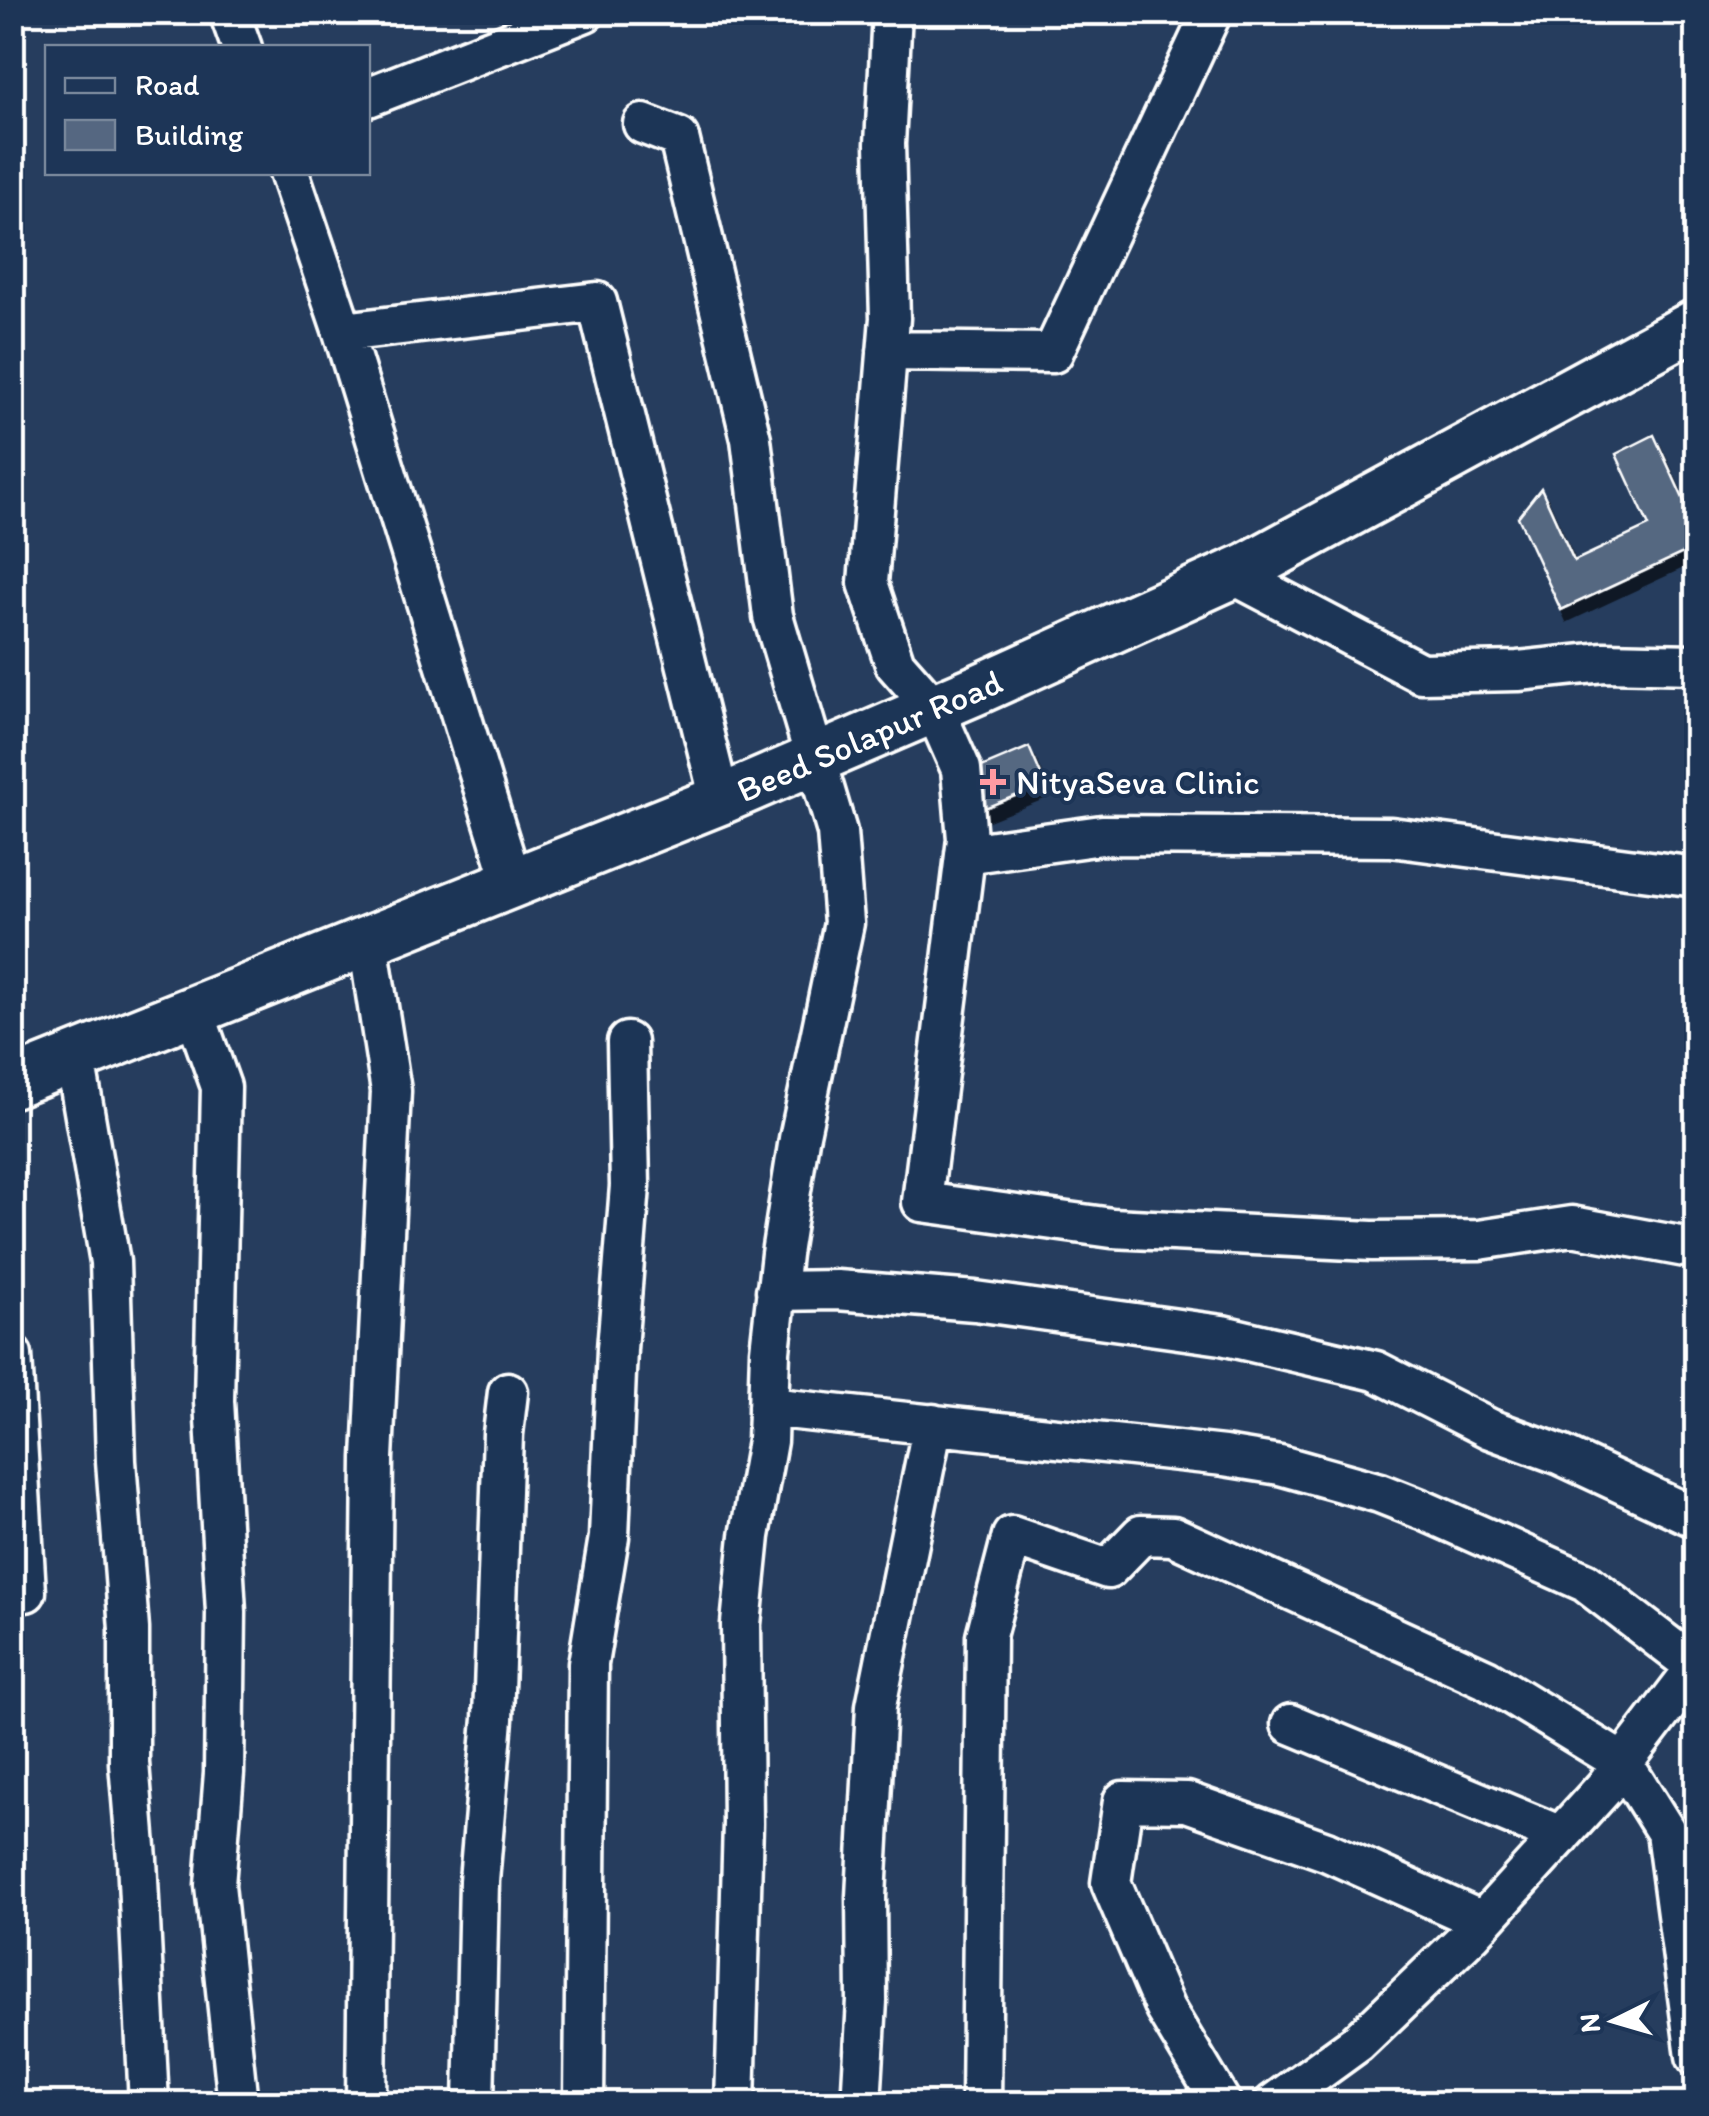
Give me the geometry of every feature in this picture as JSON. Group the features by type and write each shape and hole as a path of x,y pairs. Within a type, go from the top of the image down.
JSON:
{"main road":[{"name":"Beed Solapur Road","path":"12,1083 720,800 1232,574 1696,324"}],"street":[{"path":"229,12 241,45"},
{"path":"370,95 585,12"},
{"path":"892,12 885,144 890,318 868,583 896,664 934,708 961,768 965,854 922,1202 1112,1228 1372,1241 1479,1240 1572,1226 1696,1249"},
{"path":"887,351 1053,353 1212,12"},
{"path":"644,124 679,138 750,439 774,616 837,832 844,923 800,1139 776,1291 767,1441 750,1536 741,1624 743,1823 735,2104"},
{"path":"290,175 343,332 512,884"},
{"path":"343,332 597,302 720,800"},
{"path":"1232,574 1421,673 1518,671 1604,662 1696,664"},
{"path":"965,854 1102,834 1391,837 1696,877"},
{"path":"366,2104 373,1458 391,1091 368,942"},
{"path":"194,1011 221,1087 214,1401 226,1612 224,1773 215,1885 238,2104"},
{"path":"584,2104 588,1664 609,1538 630,1186 627,1042"},
{"path":"75,1058 110,1262 116,1461 129,1629 129,1763 149,2104"},
{"path":"776,1291 837,1290 975,1301 1222,1335 1376,1371 1490,1428 1561,1455 1696,1518"},
{"path":"12,1355 26,1592"},
{"path":"474,2104 479,1881 493,1718 503,1434 508,1392"},
{"path":"768,1407 1242,1459 1280,1465 1380,1493 1584,1582 1696,1667 1623,1764 1482,1922 1357,2043 1273,2104"},
{"path":"861,2104 876,1706 933,1424"},
{"path":"982,2104 986,1636 1012,1536 1108,1569 1141,1535 1174,1536 1486,1680 1623,1764 1666,1832 1696,2056"},
{"path":"1291,1724 1561,1836"},
{"path":"1222,2104 1166,2009 1111,1883 1122,1802 1188,1802 1326,1851 1482,1922"}],"building":[{"path":"1654,435 1696,527 1696,547 1561,610 1518,517 1541,488 1574,561 1649,526 1616,454"},
{"path":"1029,747 1045,784 980,810 965,774"}],"place":[{"name":"NityaSeva Clinic","path":"993,782"}]}
